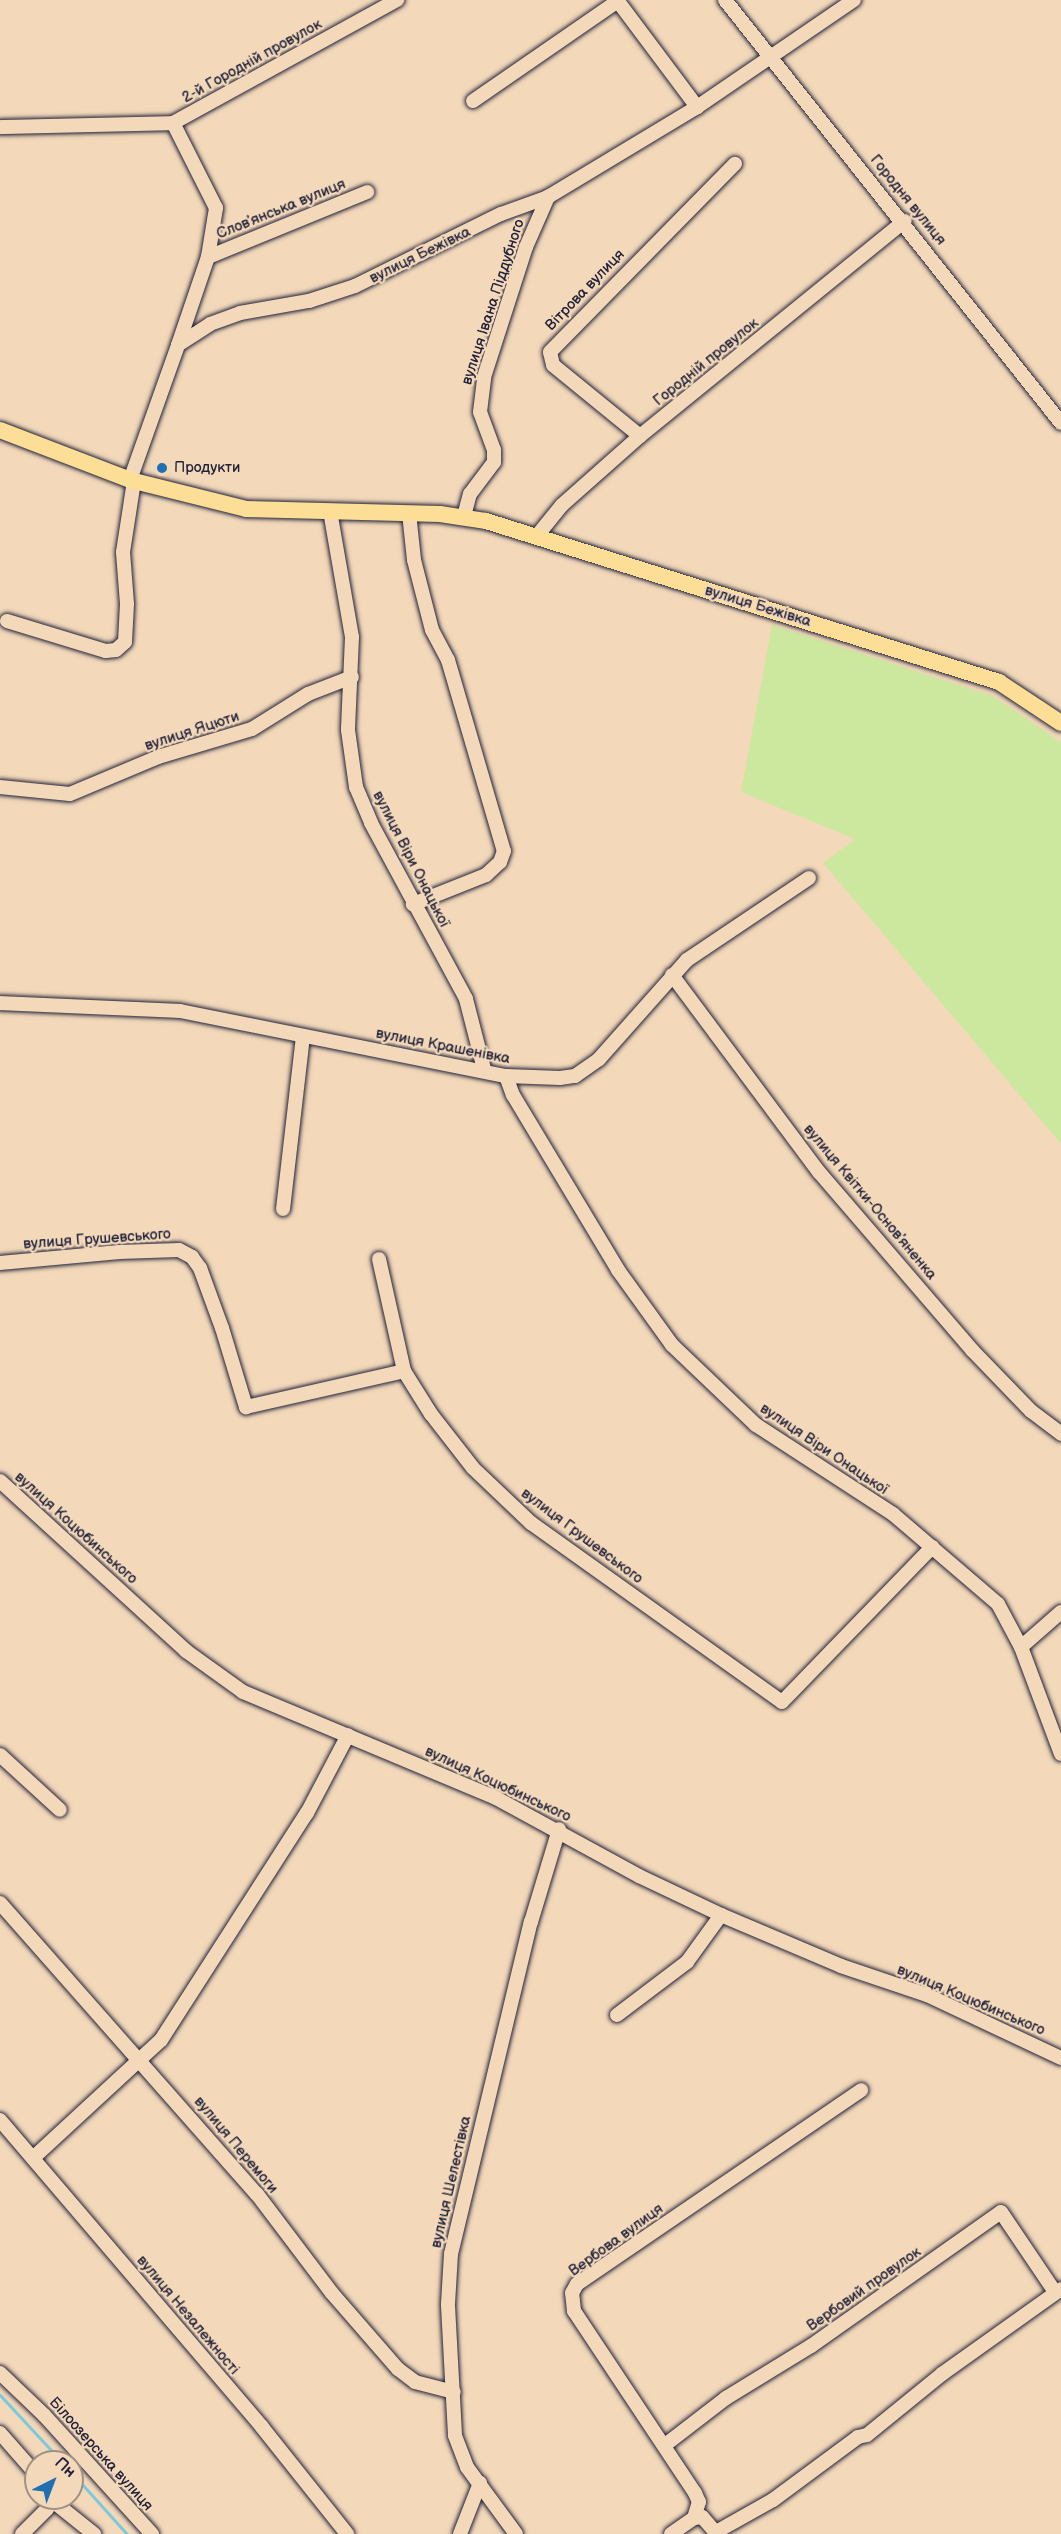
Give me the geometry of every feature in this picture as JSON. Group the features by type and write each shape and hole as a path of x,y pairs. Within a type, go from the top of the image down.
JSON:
{"main road":[{"name":"вулиця Бежівка","path":"0,430 132,481 246,509 464,516 999,682 1061,723"}],"street":[{"name":"2-й Городній провулок","path":"178,345 208,257 215,222 213,197 173,123 398,0"},
{"name":"Городня вулиця","path":"725,0 905,221 1061,423"},
{"name":"вулиця Бежівка","path":"178,345 210,324 240,313 309,301 355,286 501,214 548,197 698,107 854,0"},
{"path":"473,101 618,1 698,107"},
{"path":"0,127 173,123"},
{"name":"Вітрова вулиця","path":"640,436 553,365 550,352 735,164"},
{"name":"Словʼянська вулиця","path":"208,257 367,192"},
{"name":"вулиця Івана Піддубного","path":"464,516 470,495 494,462 494,450 480,412 484,377 526,247 548,197"},
{"name":"Городній провулок","path":"536,537 562,505 640,436 905,221"},
{"path":"7,621 106,651 116,650 124,642 127,604 123,552 132,481 178,345"},
{"name":"вулиця Віри Онацької","path":"330,511 352,637 348,730 356,787 414,904 466,999 484,1070"},
{"path":"409,513 414,560 432,630 448,660 504,851 500,862 486,875 414,904"},
{"name":"вулиця Яцюти","path":"0,787 70,794 158,757 252,729 308,694 352,677"},
{"name":"вулиця Крашенівка","path":"0,1003 180,1011 506,1076 560,1078 588,1068 687,960 809,878"},
{"name":"вулиця Квітки-Основʼяненка","path":"672,975 819,1172 972,1350 1031,1411 1061,1434"},
{"path":"283,1209 303,1037"},
{"name":"вулиця Віри Онацької","path":"506,1076 513,1095 618,1270 672,1345 756,1425 893,1514 998,1604 1022,1647 1061,1754"},
{"name":"вулиця Грушевського","path":"0,1263 119,1252 179,1250 192,1257 200,1268 222,1328 246,1407 404,1371 431,1414 473,1468 531,1523 782,1702 932,1547"},
{"path":"379,1259 404,1371"},
{"name":"вулиця Коцюбинського","path":"0,1482 221,1677 259,1699 496,1797 559,1829 639,1876 721,1915 841,1966 927,1995 1061,2058"},
{"path":"1022,1647 1061,1612"},
{"path":"33,2158 141,2061 168,2031 301,1823 348,1735"},
{"path":"0,1755 60,1810"},
{"name":"вулиця Шелестівка","path":"516,2534 467,2467 454,2435 454,2392 448,2304 451,2254 531,1922 559,1829"},
{"name":"вулиця Перемоги","path":"0,1903 257,2194 324,2283 398,2369 423,2386 454,2392"},
{"path":"617,2015 687,1962 721,1915"},
{"name":"Вербова вулиця","path":"694,2518 699,2502 664,2445 574,2311 572,2293 577,2284 861,2090"},
{"name":"вулиця Незалежності","path":"0,2120 262,2427 347,2534"},
{"name":"Вербовий провулок","path":"664,2445 726,2398 811,2346 1001,2212 1058,2291"},
{"path":"671,2534 694,2518 702,2517 716,2533 773,2500 858,2437 867,2435 942,2374 1058,2291"},
{"name":"Білоозерська вулиця","path":"0,2373 44,2415 152,2534"},
{"path":"0,2433 24,2460"},
{"path":"460,2534 480,2484"},
{"path":"22,2534 45,2510"},
{"path":"63,2510 94,2534"}],"green space":[{"path":"772,625 993,696 1061,742 1061,1144 823,863 855,839 741,792"}],"waterway":[{"path":"0,2395 51,2450"},
{"path":"84,2486 127,2534"}],"place":[{"name":"Продукти","path":"162,468"}]}
